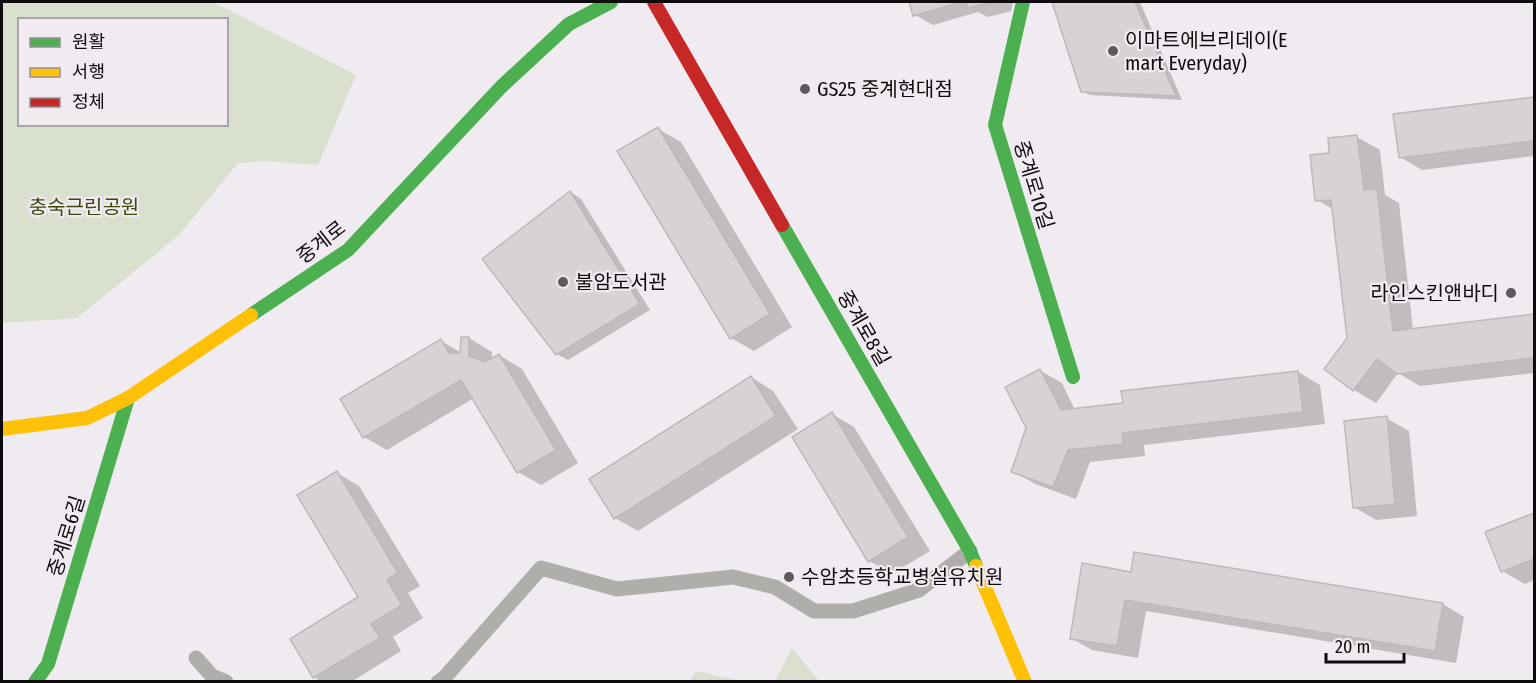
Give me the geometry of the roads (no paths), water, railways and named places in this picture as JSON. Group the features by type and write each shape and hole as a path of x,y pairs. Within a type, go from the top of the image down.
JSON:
{"street":[{"name":"중계로","path":"2,429 87,418 128,398 348,250 501,87 569,24 610,2"},
{"name":"중계로8길","path":"654,2 970,551 1025,681"},
{"name":"중계로10길","path":"1023,2 995,125 1073,377"},
{"name":"중계로6길","path":"34,681 48,664 128,398"}],"lane":[{"path":"438,681 445,677 541,568 616,589 733,577 775,586 814,611 853,611 919,590 970,551"},
{"path":"196,658 212,676 226,681"}],"place":[{"name":"이마트에브리데이(E mart Everyday)","path":"1113,51"},
{"name":"GS25 중계현대점","path":"805,89"},
{"name":"불암도서관","path":"563,282"},
{"name":"라인스킨앤바디","path":"1511,293"},
{"name":"수암초등학교병설유치원","path":"789,577"}],"park label":[{"name":"충숙근린공원","path":"84,207"}]}
